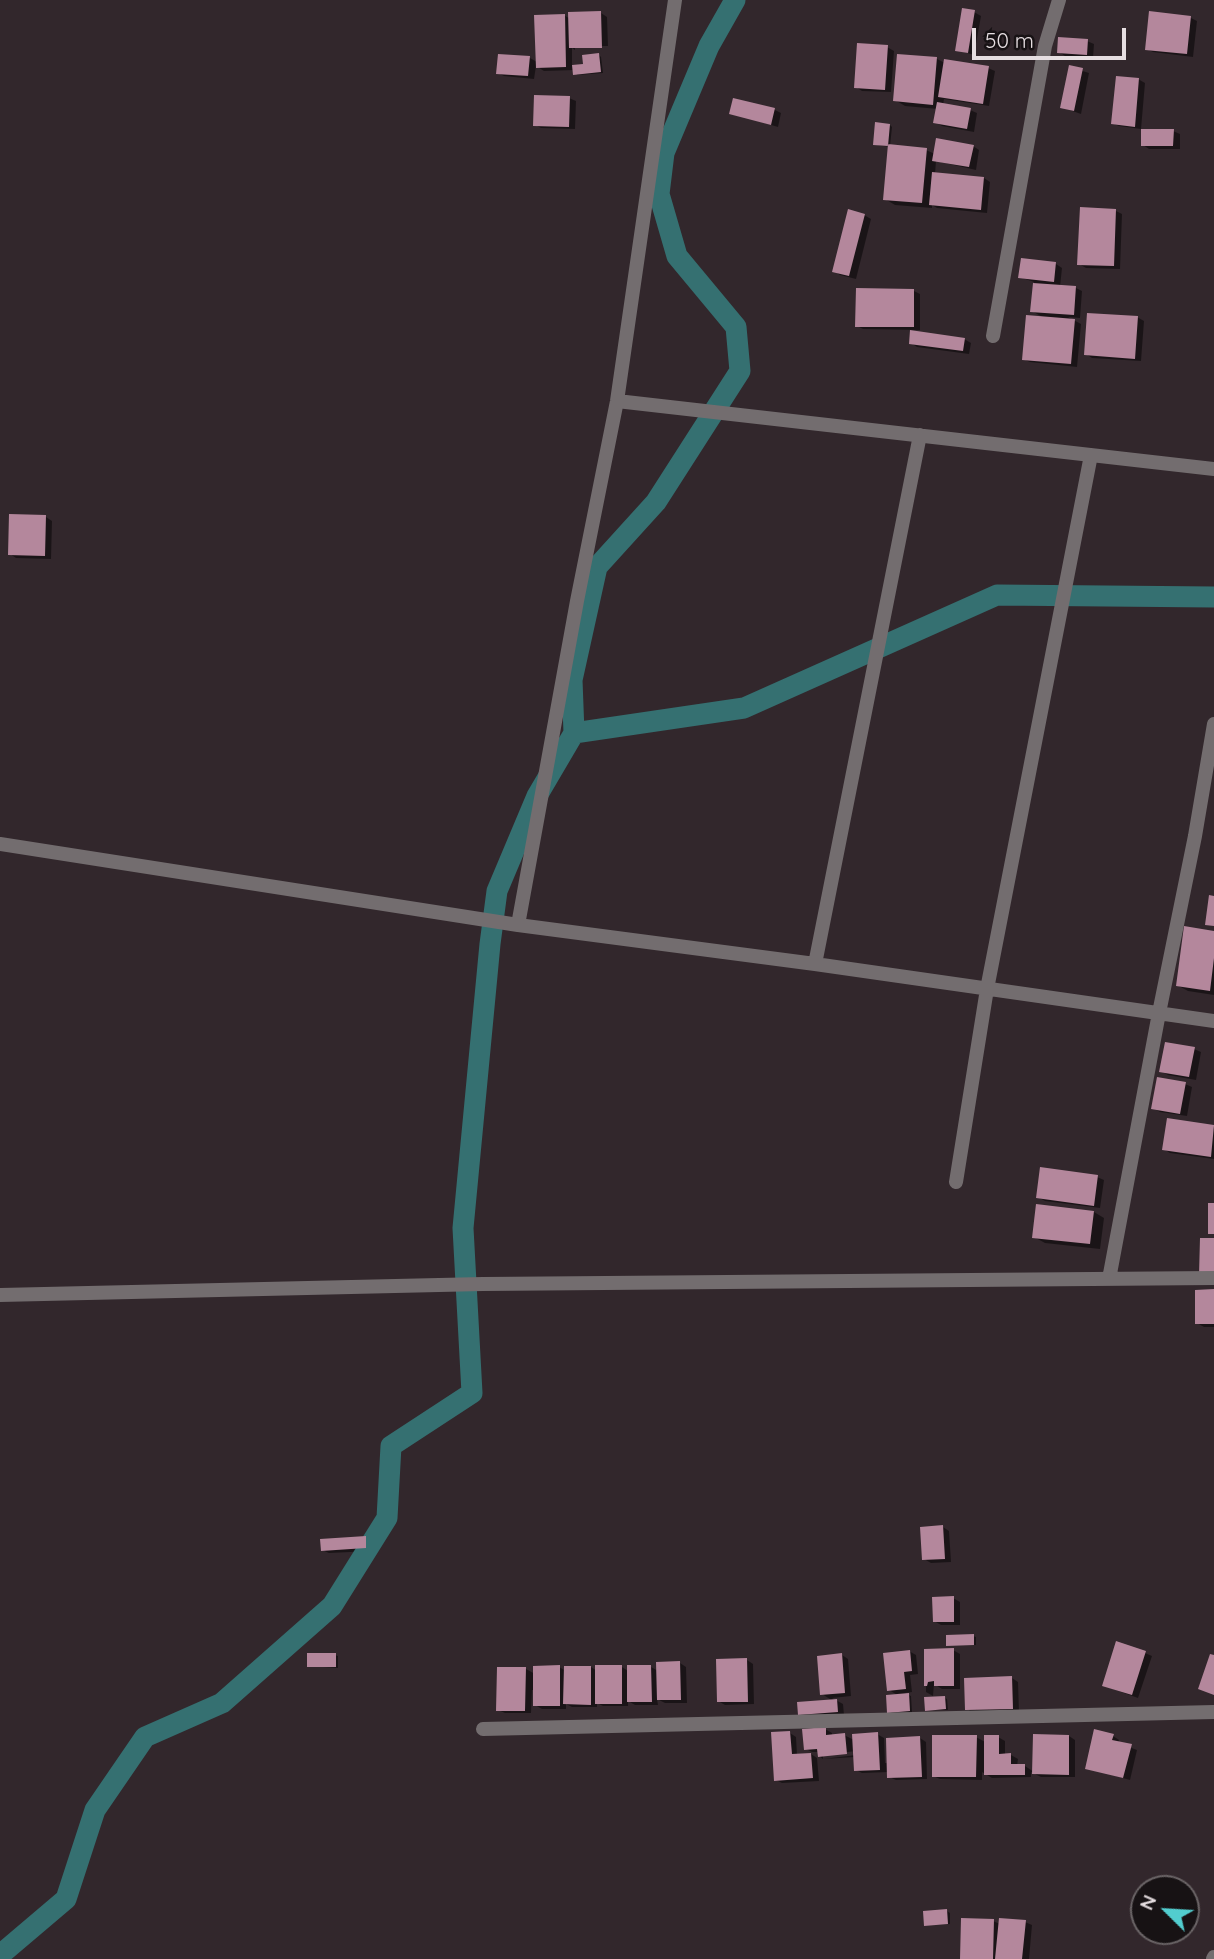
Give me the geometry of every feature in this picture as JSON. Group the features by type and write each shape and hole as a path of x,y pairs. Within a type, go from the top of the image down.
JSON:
{"street":[{"path":"518,925 577,601 617,401 676,0"},
{"path":"993,336 1045,46 1059,0"},
{"path":"617,401 1214,468"},
{"path":"815,964 920,435"},
{"path":"956,1182 987,989 1091,455"},
{"path":"1109,1279 1214,724"},
{"path":"0,844 518,925 1214,1021"},
{"path":"0,1296 483,1284 1214,1278"},
{"path":"483,1729 1214,1712"}],"building":[{"path":"962,8 975,10 968,53 955,51"},
{"path":"601,11 602,48 569,48 568,12"},
{"path":"1149,11 1191,16 1187,54 1145,50"},
{"path":"565,14 566,67 536,68 534,15"},
{"path":"1058,37 1088,39 1087,55 1057,53"},
{"path":"857,43 888,45 885,90 854,88"},
{"path":"599,53 601,72 573,75 572,65 583,64 582,55"},
{"path":"498,54 530,56 528,76 496,74"},
{"path":"897,54 937,57 933,105 893,101"},
{"path":"944,59 989,66 983,104 938,97"},
{"path":"1069,65 1083,68 1074,111 1060,108"},
{"path":"1116,76 1139,78 1135,127 1111,124"},
{"path":"534,95 570,96 569,127 533,126"},
{"path":"733,98 775,108 771,125 729,114"},
{"path":"937,102 971,108 967,129 933,123"},
{"path":"875,122 890,124 888,146 873,145"},
{"path":"1141,129 1174,129 1173,146 1141,146"},
{"path":"936,138 974,145 969,167 932,161"},
{"path":"888,144 927,148 922,203 883,200"},
{"path":"932,172 984,177 981,210 929,205"},
{"path":"1080,207 1116,209 1114,266 1077,265"},
{"path":"848,209 865,214 849,276 832,272"},
{"path":"1021,258 1056,262 1054,282 1018,278"},
{"path":"1033,283 1076,286 1074,315 1030,312"},
{"path":"856,288 914,289 914,327 855,327"},
{"path":"1087,313 1138,316 1135,359 1084,355"},
{"path":"1026,315 1075,319 1071,364 1022,360"},
{"path":"910,330 965,338 963,351 909,344"},
{"path":"9,514 46,515 45,556 8,555"},
{"path":"1209,895 1214,896 1214,926 1205,925"},
{"path":"1184,926 1214,931 1210,991 1176,986"},
{"path":"1165,1042 1195,1047 1189,1077 1159,1072"},
{"path":"1157,1077 1186,1082 1180,1114 1151,1109"},
{"path":"1167,1118 1214,1125 1211,1157 1162,1150"},
{"path":"1040,1167 1098,1175 1094,1206 1036,1198"},
{"path":"1208,1203 1214,1203 1214,1234 1208,1234"},
{"path":"1036,1204 1094,1211 1090,1244 1032,1238"},
{"path":"1200,1238 1214,1238 1214,1275 1199,1275"},
{"path":"1214,1289 1214,1324 1195,1324 1195,1290"},
{"path":"943,1525 945,1559 922,1560 920,1527"},
{"path":"366,1536 366,1548 321,1551 320,1539"},
{"path":"954,1596 954,1622 933,1622 932,1597"},
{"path":"974,1634 974,1645 946,1646 946,1635"},
{"path":"1116,1641 1146,1651 1132,1695 1102,1686"},
{"path":"954,1648 954,1686 934,1686 934,1681 924,1686 924,1649"},
{"path":"910,1650 912,1671 904,1672 906,1689 887,1691 883,1653"},
{"path":"307,1653 336,1653 336,1667 307,1667"},
{"path":"842,1653 845,1693 820,1695 817,1656"},
{"path":"1210,1654 1214,1655 1214,1695 1198,1689"},
{"path":"747,1658 748,1702 717,1702 716,1659"},
{"path":"680,1661 681,1700 657,1700 656,1662"},
{"path":"560,1665 560,1706 533,1706 533,1666"},
{"path":"595,1665 622,1665 622,1704 595,1704"},
{"path":"627,1665 651,1665 652,1702 627,1702"},
{"path":"564,1666 591,1666 591,1705 563,1704"},
{"path":"497,1667 526,1667 525,1711 496,1711"},
{"path":"1012,1676 1013,1709 965,1710 964,1678"},
{"path":"909,1693 910,1711 887,1713 886,1695"},
{"path":"945,1696 946,1709 925,1711 924,1697"},
{"path":"837,1699 838,1712 798,1715 797,1702"},
{"path":"826,1727 826,1735 845,1733 847,1754 818,1757 817,1749 804,1750 802,1729"},
{"path":"1094,1729 1114,1734 1112,1740 1132,1744 1123,1778 1085,1769"},
{"path":"790,1731 792,1754 811,1753 813,1778 774,1781 771,1732"},
{"path":"878,1732 880,1770 854,1771 852,1734"},
{"path":"1033,1734 1069,1735 1069,1775 1032,1774"},
{"path":"932,1735 977,1735 976,1777 932,1777"},
{"path":"984,1735 999,1735 999,1754 1011,1753 1011,1764 1025,1764 1025,1775 984,1775"},
{"path":"920,1736 922,1777 887,1778 886,1738"},
{"path":"947,1909 948,1924 924,1926 923,1911"},
{"path":"961,1918 994,1919 993,1959 960,1959"},
{"path":"999,1918 1026,1920 1022,1959 995,1959"}],"waterway":[{"path":"0,1955 66,1899 95,1810 145,1737 222,1703 332,1606 387,1518 391,1446 472,1393 463,1228 497,891 537,796 574,733 572,680 597,567 656,502 740,371 736,327 677,256 659,194 664,153 709,46 735,0"},
{"path":"574,733 744,708 997,595 1214,597"}]}
